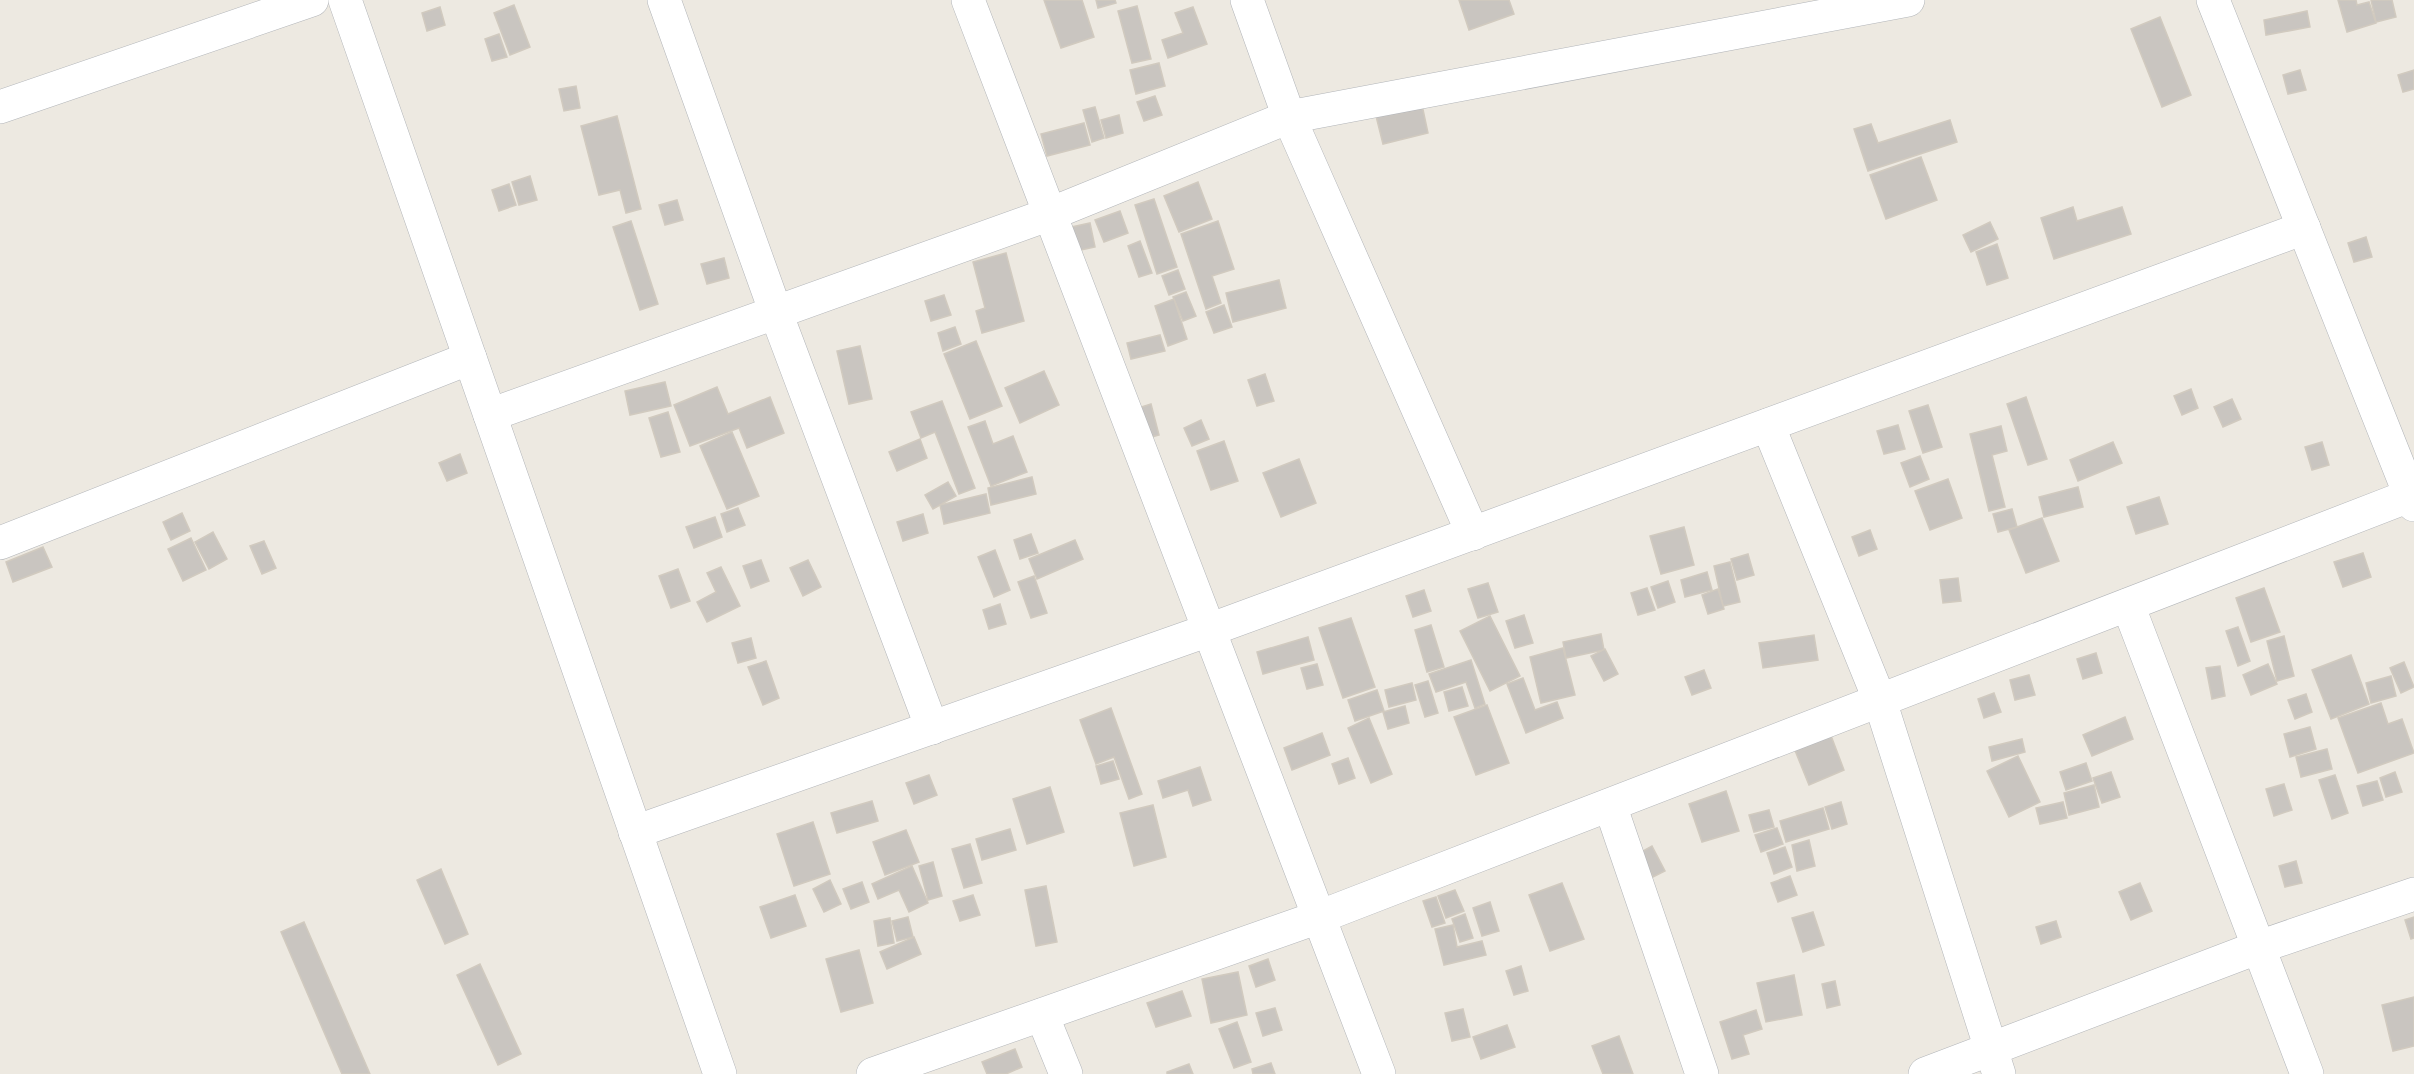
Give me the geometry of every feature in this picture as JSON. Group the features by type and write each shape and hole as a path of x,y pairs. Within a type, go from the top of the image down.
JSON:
{"street":[{"path":"0,107 312,0"},
{"path":"345,0 720,1074"},
{"path":"664,0 776,313 932,728"},
{"path":"968,0 1379,1074"},
{"path":"1247,0 1289,117 1473,534"},
{"path":"490,415 1050,214 1289,117 1908,0"},
{"path":"873,1074 1319,917 2128,605 2413,498 2213,0"},
{"path":"636,832 1209,630 2304,228"},
{"path":"0,543 470,358"},
{"path":"1768,425 1880,701 1995,1062"},
{"path":"2128,605 2307,1074"},
{"path":"1610,805 1702,1074"},
{"path":"1925,1074 1995,1062 2259,947 2414,894"},
{"path":"1042,1015 1066,1074"}],"building":[{"path":"1044,0 1082,0 1094,37 1061,48"},
{"path":"1096,0 1115,0 1116,3 1098,8"},
{"path":"1459,0 1509,0 1514,14 1469,30"},
{"path":"2338,0 2356,0 2357,5 2369,2 2376,23 2347,32"},
{"path":"2371,0 2392,0 2396,17 2376,22"},
{"path":"514,5 530,47 510,55 494,13"},
{"path":"1137,6 1151,59 1132,63 1118,11"},
{"path":"440,7 445,25 427,31 422,13"},
{"path":"1193,7 1207,44 1168,58 1162,40 1183,33 1175,13"},
{"path":"2307,11 2310,27 2266,35 2264,20"},
{"path":"2160,17 2191,95 2162,107 2131,29"},
{"path":"499,34 507,57 492,61 485,39"},
{"path":"1159,63 1165,86 1136,94 1130,70"},
{"path":"2300,70 2306,90 2288,94 2283,75"},
{"path":"2414,70 2414,89 2403,92 2398,75"},
{"path":"576,86 580,108 564,111 559,89"},
{"path":"1155,96 1162,115 1144,121 1137,102"},
{"path":"1422,105 1428,133 1383,144 1376,116"},
{"path":"1095,107 1104,138 1092,142 1083,110"},
{"path":"1119,115 1123,133 1106,138 1101,120"},
{"path":"617,116 641,209 626,213 620,190 599,195 581,126"},
{"path":"1950,120 1957,142 1868,171 1854,129 1871,124 1878,143"},
{"path":"1084,123 1090,145 1047,156 1041,134"},
{"path":"1921,157 1937,200 1886,219 1870,175"},
{"path":"530,176 537,200 519,205 512,182"},
{"path":"1198,182 1212,219 1179,232 1164,196"},
{"path":"509,184 516,205 499,211 492,190"},
{"path":"1154,199 1177,267 1157,274 1135,205"},
{"path":"677,200 683,220 665,225 659,205"},
{"path":"2073,207 2077,221 2122,207 2131,234 2054,259 2041,218"},
{"path":"1120,211 1128,233 1104,242 1095,220"},
{"path":"631,221 658,304 640,310 613,227"},
{"path":"1218,221 1234,269 1212,276 1221,303 1206,309 1181,234"},
{"path":"1990,222 1998,239 1971,252 1963,235"},
{"path":"1090,223 1095,247 1076,251 1071,227"},
{"path":"2366,237 2372,257 2354,262 2348,243"},
{"path":"1140,241 1152,273 1139,277 1128,246"},
{"path":"1997,244 2008,278 1987,285 1976,252"},
{"path":"1006,253 1024,321 982,333 976,311 985,308 973,262"},
{"path":"724,258 729,278 707,284 701,264"},
{"path":"1178,270 1185,289 1169,295 1162,276"},
{"path":"1279,280 1286,308 1233,322 1226,293"},
{"path":"1186,292 1196,316 1183,321 1173,297"},
{"path":"944,295 951,315 931,321 925,301"},
{"path":"1174,299 1187,339 1168,346 1155,306"},
{"path":"1224,305 1232,327 1214,333 1206,312"},
{"path":"955,327 961,344 943,351 938,333"},
{"path":"1160,335 1165,351 1131,359 1127,343"},
{"path":"976,341 1002,406 970,419 944,354"},
{"path":"860,346 872,399 849,404 837,351"},
{"path":"1044,371 1059,405 1020,423 1005,388"},
{"path":"1265,374 1274,401 1257,406 1248,380"},
{"path":"665,382 671,406 630,415 625,391"},
{"path":"717,387 728,414 770,397 784,433 747,448 739,428 690,446 674,405"},
{"path":"2191,389 2198,408 2182,415 2174,396"},
{"path":"2026,397 2047,459 2028,465 2007,404"},
{"path":"2232,399 2241,419 2223,427 2214,407"},
{"path":"942,401 975,488 959,494 935,432 921,438 911,412"},
{"path":"1151,404 1159,435 1141,440 1132,410"},
{"path":"1928,405 1942,447 1923,453 1909,411"},
{"path":"668,412 680,452 661,457 649,418"},
{"path":"1201,420 1209,439 1192,446 1184,428"},
{"path":"985,421 993,444 1013,436 1027,472 991,486 968,427"},
{"path":"1898,425 1905,449 1884,454 1877,431"},
{"path":"2001,426 2007,451 1992,455 2005,507 1989,511 1970,434"},
{"path":"732,432 759,496 727,509 700,446"},
{"path":"920,439 927,458 897,471 889,452"},
{"path":"1224,441 1238,481 1211,490 1197,451"},
{"path":"2113,442 2122,463 2078,481 2070,460"},
{"path":"2322,442 2329,465 2312,470 2305,447"},
{"path":"460,454 467,473 447,481 439,463"},
{"path":"1920,456 1929,479 1910,487 1901,463"},
{"path":"1299,459 1316,503 1281,517 1263,473"},
{"path":"1032,477 1036,494 991,505 988,488"},
{"path":"1948,479 1962,518 1930,530 1915,491"},
{"path":"948,482 956,496 933,509 925,495"},
{"path":"2078,487 2083,507 2044,517 2039,497"},
{"path":"986,494 990,513 944,524 940,505"},
{"path":"2159,497 2168,524 2136,534 2127,507"},
{"path":"738,508 745,525 727,532 721,514"},
{"path":"2012,509 2017,527 1998,532 1993,514"},
{"path":"182,513 190,531 171,540 163,522"},
{"path":"923,514 928,533 903,541 897,522"},
{"path":"715,517 722,537 694,548 686,527"},
{"path":"2042,518 2059,561 2026,573 2009,530"},
{"path":"1684,527 1694,565 1661,574 1650,536"},
{"path":"1870,530 1877,549 1859,556 1852,537"},
{"path":"213,532 227,559 209,569 195,542"},
{"path":"1031,534 1038,553 1020,559 1014,540"},
{"path":"191,538 206,570 183,581 168,549"},
{"path":"1075,540 1083,559 1037,579 1029,559"},
{"path":"264,541 276,568 262,574 250,546"},
{"path":"43,547 52,567 13,582 6,562"},
{"path":"995,550 1010,590 994,597 978,557"},
{"path":"2363,553 2371,577 2343,587 2334,562"},
{"path":"1748,554 1754,575 1737,580 1731,559"},
{"path":"761,560 769,581 751,588 743,566"},
{"path":"808,560 821,587 803,596 790,568"},
{"path":"1730,562 1740,602 1723,606 1714,566"},
{"path":"721,567 740,606 707,622 697,602 716,592 707,573"},
{"path":"678,569 690,601 671,608 659,576"},
{"path":"1707,572 1712,590 1685,597 1681,580"},
{"path":"1034,576 1047,613 1031,618 1018,582"},
{"path":"1958,578 1961,601 1943,603 1940,580"},
{"path":"1668,581 1675,602 1658,608 1651,587"},
{"path":"1488,583 1498,612 1478,618 1468,589"},
{"path":"1647,588 1655,610 1638,615 1631,593"},
{"path":"2264,588 2280,632 2251,642 2236,598"},
{"path":"1718,589 1724,609 1708,614 1702,595"},
{"path":"1424,590 1431,611 1413,617 1406,596"},
{"path":"1000,604 1006,624 989,629 983,610"},
{"path":"1524,615 1533,643 1515,648 1506,621"},
{"path":"1490,616 1520,676 1490,691 1460,631"},
{"path":"1351,618 1375,687 1343,698 1319,628"},
{"path":"1431,625 1444,667 1427,672 1415,630"},
{"path":"2238,627 2250,661 2238,666 2226,631"},
{"path":"1601,634 1604,650 1566,658 1563,642"},
{"path":"1814,635 1818,660 1763,668 1759,643"},
{"path":"2284,636 2294,676 2277,681 2267,641"},
{"path":"1308,637 1314,660 1263,674 1257,652"},
{"path":"751,638 756,658 738,663 732,643"},
{"path":"1563,648 1575,695 1541,703 1530,657"},
{"path":"1605,649 1618,674 1604,681 1591,656"},
{"path":"2096,653 2102,673 2083,679 2077,659"},
{"path":"2351,655 2369,704 2331,719 2312,670"},
{"path":"1471,660 1485,704 1475,708 1466,682 1436,692 1429,674"},
{"path":"766,661 779,698 763,705 748,667"},
{"path":"2404,662 2414,687 2401,693 2390,668"},
{"path":"1317,664 1323,685 1307,689 1301,668"},
{"path":"2268,664 2277,684 2251,695 2243,675"},
{"path":"2220,666 2225,696 2212,699 2206,668"},
{"path":"1704,670 1711,688 1692,695 1685,677"},
{"path":"2029,675 2035,695 2015,700 2010,680"},
{"path":"2391,676 2396,696 2371,703 2366,683"},
{"path":"1523,678 1535,710 1557,702 1563,718 1526,733 1507,684"},
{"path":"1428,681 1438,713 1425,717 1415,685"},
{"path":"1412,683 1416,700 1389,707 1385,690"},
{"path":"1462,687 1468,706 1449,711 1444,692"},
{"path":"1377,690 1384,711 1355,721 1348,700"},
{"path":"1994,693 2001,712 1984,718 1978,699"},
{"path":"2306,694 2312,712 2295,719 2288,700"},
{"path":"2381,703 2388,724 2402,719 2414,753 2358,773 2338,718"},
{"path":"1487,705 1509,763 1476,775 1454,717"},
{"path":"1405,706 1409,723 1388,729 1383,712"},
{"path":"1111,708 1142,794 1129,799 1114,757 1096,764 1080,720"},
{"path":"2125,717 2133,739 2092,756 2083,735"},
{"path":"1369,718 1392,774 1371,783 1348,728"},
{"path":"2310,727 2316,749 2290,757 2284,734"},
{"path":"1322,733 1330,755 1292,770 1284,748"},
{"path":"1830,733 1844,770 1809,785 1794,748"},
{"path":"2022,739 2025,752 1992,761 1989,747"},
{"path":"2327,749 2332,769 2301,777 2296,757"},
{"path":"2018,756 2040,802 2009,817 1987,771"},
{"path":"1348,758 1355,778 1339,784 1332,764"},
{"path":"1113,761 1119,779 1101,784 1096,766"},
{"path":"2086,763 2092,781 2066,790 2060,772"},
{"path":"1200,767 1211,800 1193,806 1188,790 1163,798 1158,781"},
{"path":"2111,772 2120,797 2102,803 2093,778"},
{"path":"2395,772 2402,792 2386,797 2380,778"},
{"path":"929,775 937,795 914,804 906,783"},
{"path":"2335,775 2348,813 2332,819 2319,780"},
{"path":"2377,781 2383,800 2363,806 2357,786"},
{"path":"2284,784 2292,810 2274,816 2266,789"},
{"path":"2094,785 2099,807 2069,815 2064,793"},
{"path":"1050,787 1064,832 1027,844 1013,799"},
{"path":"1726,791 1739,831 1702,842 1689,804"},
{"path":"872,801 878,821 837,833 831,813"},
{"path":"1841,802 1847,824 1832,829 1825,807"},
{"path":"2063,802 2067,818 2040,824 2036,808"},
{"path":"1153,805 1166,857 1134,866 1120,813"},
{"path":"1823,808 1829,829 1786,842 1780,821"},
{"path":"1769,810 1774,827 1754,832 1749,815"},
{"path":"813,822 830,874 794,886 777,834"},
{"path":"1777,828 1783,844 1761,852 1755,835"},
{"path":"1010,829 1016,850 982,860 976,839"},
{"path":"906,830 919,862 885,875 873,842"},
{"path":"1809,840 1815,866 1797,871 1792,845"},
{"path":"970,844 982,883 964,888 952,849"},
{"path":"1652,846 1665,871 1653,877 1641,852"},
{"path":"1785,847 1792,867 1774,874 1767,853"},
{"path":"2296,861 2302,883 2285,887 2279,866"},
{"path":"933,862 942,896 928,900 919,866"},
{"path":"912,866 928,903 909,912 899,890 878,899 872,884"},
{"path":"441,869 468,934 445,944 417,880"},
{"path":"1790,876 1797,895 1778,902 1771,883"},
{"path":"830,880 841,904 824,912 813,889"},
{"path":"862,882 869,902 851,909 843,889"},
{"path":"1562,883 1584,939 1550,951 1529,895"},
{"path":"2140,883 2152,911 2131,920 2119,892"},
{"path":"1046,886 1057,942 1036,946 1025,890"},
{"path":"1455,890 1464,911 1446,918 1438,896"},
{"path":"795,895 806,926 771,938 760,907"},
{"path":"973,895 980,915 960,921 953,901"},
{"path":"1436,897 1445,923 1432,927 1423,901"},
{"path":"1490,902 1499,931 1482,936 1473,908"},
{"path":"1813,912 1824,945 1803,952 1792,918"},
{"path":"1465,914 1473,938 1460,942 1452,919"},
{"path":"908,917 913,937 897,941 892,921"},
{"path":"2414,917 2414,938 2411,939 2405,920"},
{"path":"890,918 894,943 878,946 874,921"},
{"path":"2056,921 2061,937 2041,944 2036,927"},
{"path":"304,922 370,1074 342,1074 281,932"},
{"path":"1453,925 1457,947 1482,941 1486,955 1444,965 1435,929"},
{"path":"914,937 921,954 887,969 880,952"},
{"path":"859,950 873,1003 841,1012 826,959"},
{"path":"1268,959 1275,980 1256,987 1249,966"},
{"path":"480,964 521,1054 498,1065 457,975"},
{"path":"1521,966 1528,991 1514,995 1506,971"},
{"path":"1238,972 1247,1015 1211,1023 1202,979"},
{"path":"1794,975 1802,1015 1766,1022 1757,983"},
{"path":"1835,981 1840,1005 1827,1008 1822,984"},
{"path":"1182,991 1191,1016 1156,1027 1147,1003"},
{"path":"2414,997 2414,1046 2393,1051 2382,1005"},
{"path":"1275,1008 1282,1030 1263,1036 1256,1013"},
{"path":"1463,1009 1470,1037 1452,1041 1445,1013"},
{"path":"1756,1010 1762,1029 1743,1035 1749,1054 1732,1059 1720,1022"},
{"path":"1237,1022 1251,1062 1234,1068 1219,1029"},
{"path":"1507,1025 1515,1047 1481,1059 1473,1037"},
{"path":"1619,1036 1633,1074 1603,1074 1592,1046"},
{"path":"1015,1049 1022,1067 1006,1074 987,1074 982,1062"},
{"path":"1271,1063 1275,1074 1253,1074 1252,1069"},
{"path":"1189,1064 1193,1074 1167,1074 1167,1072"}]}
